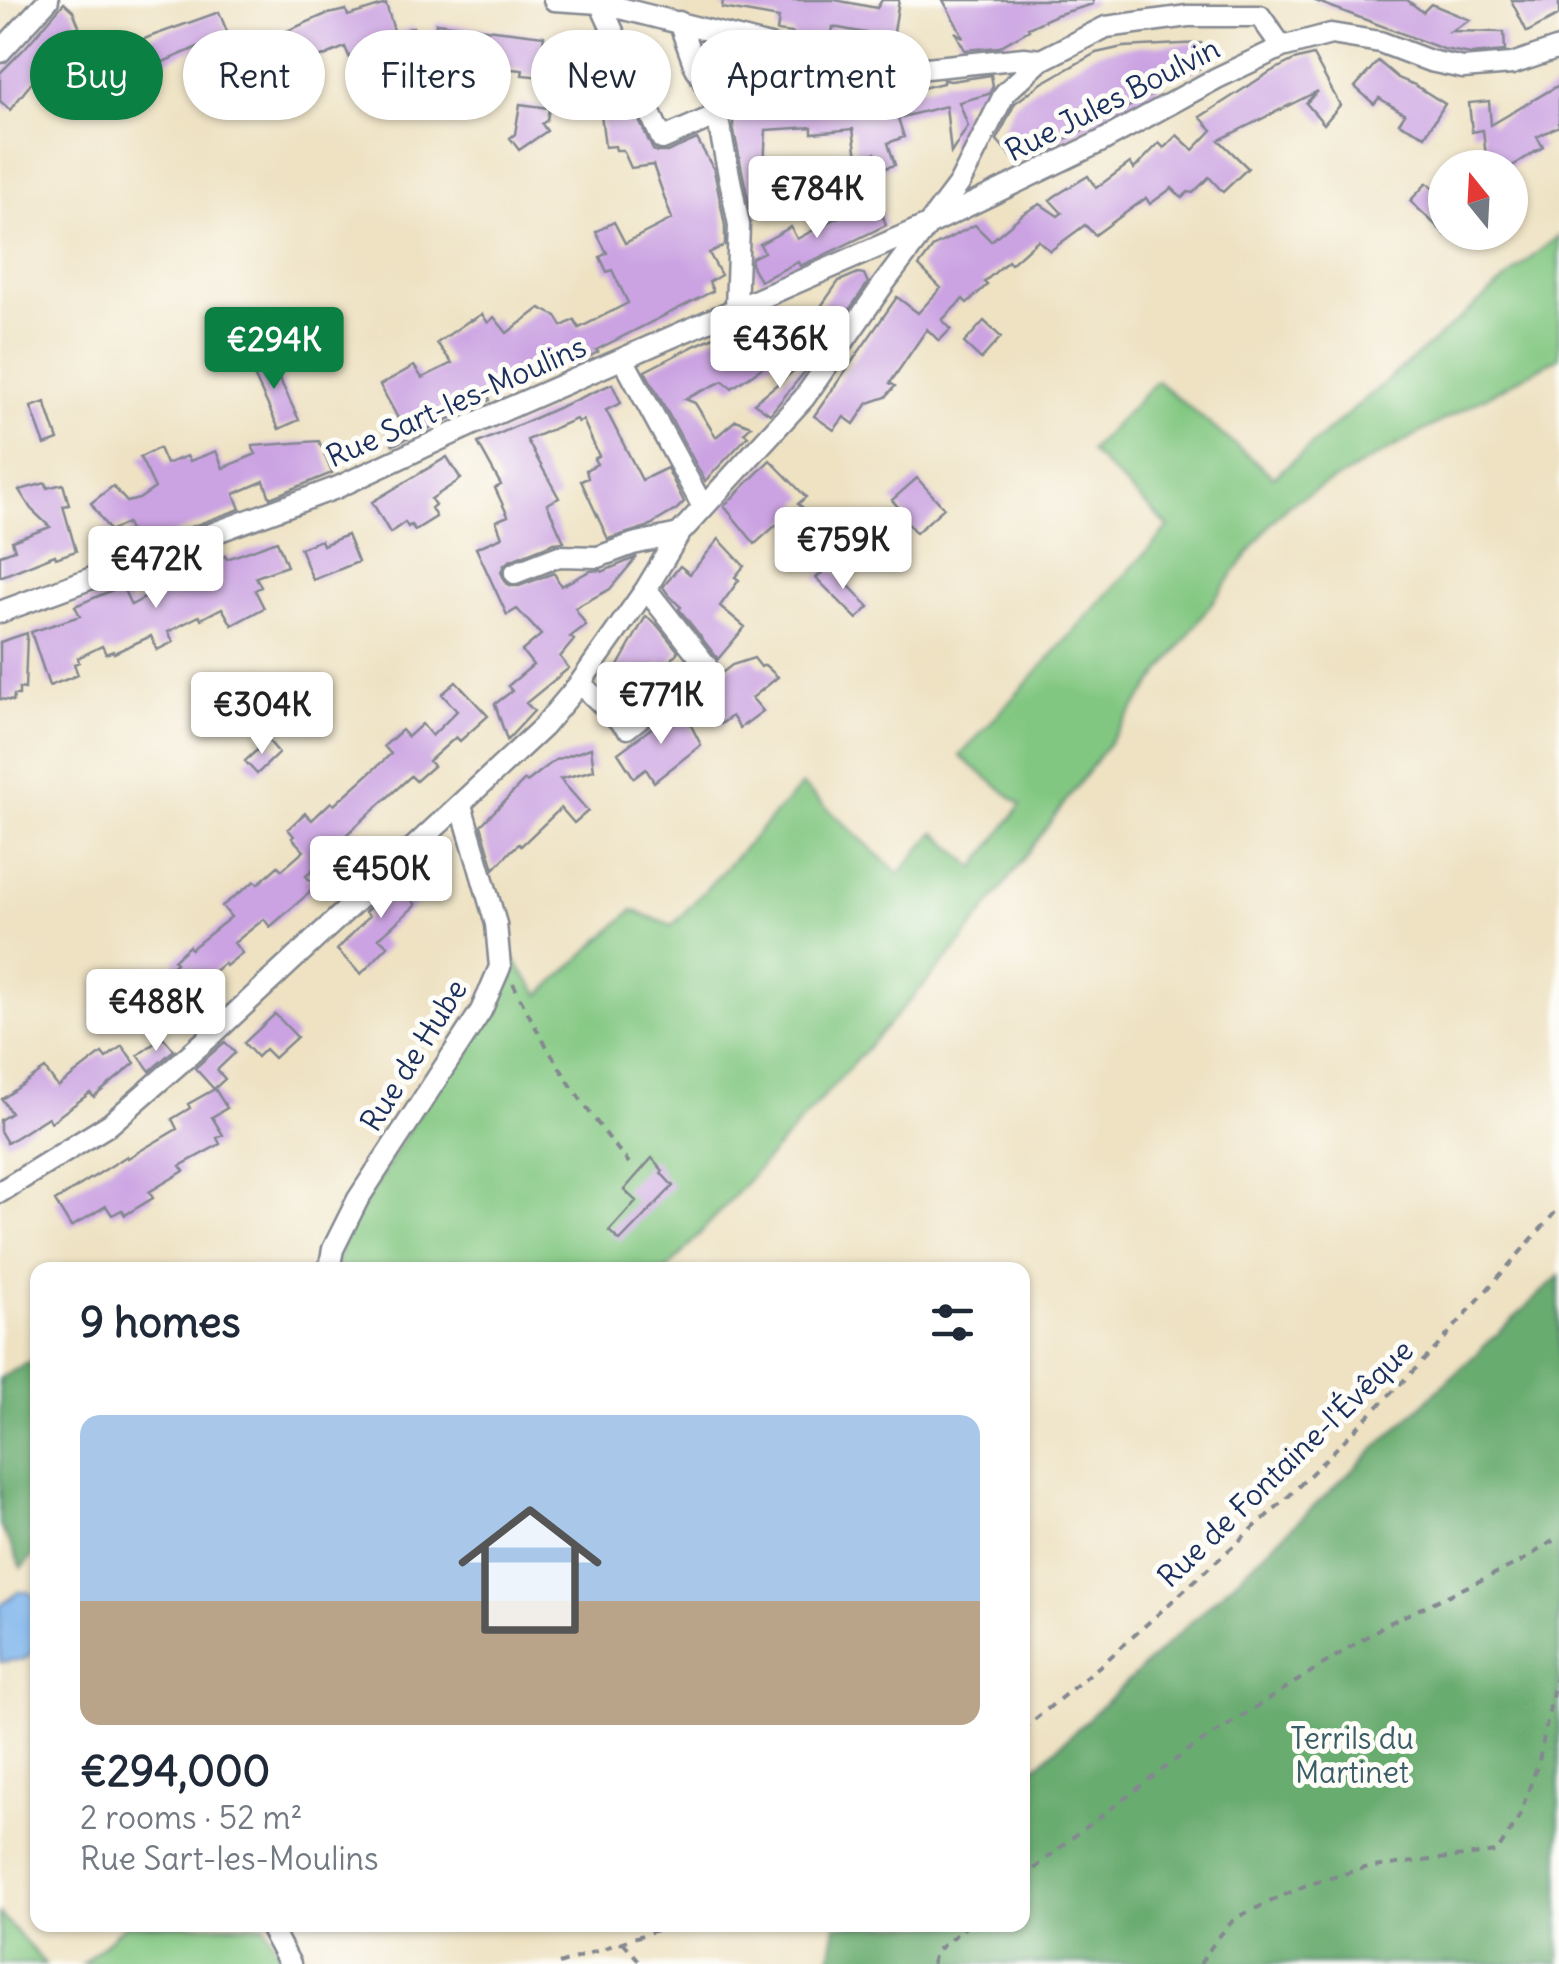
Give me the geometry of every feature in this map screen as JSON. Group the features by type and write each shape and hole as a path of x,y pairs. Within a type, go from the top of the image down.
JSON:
{"street":[{"path":"0,52 48,0"},
{"path":"554,0 600,3 709,30"},
{"path":"600,3 662,139 694,120"},
{"path":"0,1192 110,1124 212,1036 543,727 580,684 679,534 804,398 959,184 1005,92 1041,60 1106,27 1188,16 1260,16 1282,47"},
{"path":"679,22 691,56"},
{"name":"Rue Jules Boulvin","path":"928,225 1100,142 1282,47 1331,34 1380,42 1430,61 1463,68 1512,64 1559,48"},
{"path":"931,68 1024,58 1041,60"},
{"path":"717,120 739,225 736,309"},
{"name":"Rue Sart-les-Moulins","path":"0,612 336,488 928,225"},
{"path":"623,359 703,507"},
{"path":"515,573 559,556 598,557 632,544 679,534"},
{"path":"580,684 627,728 706,665 646,589"},
{"name":"Rue de Hube","path":"331,1262 358,1199 481,1011 500,966 496,924 461,804"},
{"path":"273,1932 290,1964"}],"path":[{"path":"500,966 508,973 544,1045 629,1163"},
{"name":"Rue de Fontaine-l'Évêque","path":"1030,1723 1144,1628 1317,1468 1435,1350 1559,1208"},
{"path":"1030,1872 1187,1751 1368,1635 1522,1561 1559,1537"},
{"path":"1200,1964 1234,1918 1304,1886 1364,1868 1498,1852 1519,1817 1540,1761 1559,1662"},
{"path":"560,1964 651,1932"},
{"path":"932,1964 936,1952 960,1932"},
{"path":"623,1942 642,1964"}],"green space":[{"path":"1559,236 1559,357 1288,505 1270,524 959,946 674,1262 337,1262 343,1240 507,964 509,954 540,995 633,910 672,926 802,785 899,874 935,832 975,868 1021,805 960,756 1169,527 1090,451 1157,381 1274,477"},
{"name":"Terrils du Martinet","path":"1559,1276 1559,1964 829,1964 835,1932 1030,1932 1030,1770"},
{"path":"30,1362 30,1559 22,1568 0,1525 0,1378"},
{"path":"0,1914 45,1964 0,1964"},
{"path":"117,1932 268,1932 285,1964 82,1964"}],"water":[{"path":"18,1592 30,1593 30,1654 25,1659 0,1662 0,1606"}],"building":[{"path":"723,0 835,0 877,8 882,0 899,0 894,30 777,30 779,18 722,8"},
{"path":"943,0 1093,0 1093,4 1056,15 999,47 965,50 955,32 964,38"},
{"path":"1313,0 1407,0 1423,12 1431,4 1470,20 1451,31 1504,32 1505,51 1471,54 1443,49"},
{"path":"1511,0 1559,0 1559,15 1527,32"},
{"path":"64,3 73,11 79,26 75,30 41,30"},
{"path":"386,4 394,30 345,30 345,47 325,55 325,30 289,30 324,15 346,10 348,16"},
{"path":"219,12 226,30 183,30 183,53 163,62 163,32"},
{"path":"436,23 494,30 435,30"},
{"path":"511,32 531,34 531,76 522,75 523,70 511,69"},
{"path":"30,42 30,85 10,110 0,101 0,73"},
{"path":"1201,43 1202,67 1192,72 1154,74 1159,91 1062,141 1016,162 997,140 1015,103 1096,53 1123,47"},
{"path":"1313,55 1340,105 1324,124 1306,103 1318,91 1219,140 1248,168 1223,192 1209,177 1182,198 1172,188 1150,204 1146,198 1095,235 1085,225 1050,251 1038,240 1011,264 1008,261 967,303 963,299 942,320 951,329 939,341 927,329 890,383 895,386 886,397 868,403 854,424 844,417 834,430 814,416 897,297 918,313 941,288 919,266 934,246 975,225 991,241 1040,204 1058,216 1062,213 1050,200 1055,196 1088,176 1096,188 1130,163 1134,169 1159,143 1164,148 1177,135 1193,150 1212,130 1200,117 1270,72"},
{"path":"1378,61 1398,78 1445,104 1425,136 1399,123 1405,114 1379,98 1374,104 1355,87"},
{"path":"991,75 993,86 989,94 959,102 968,126 951,153 946,106 931,110 931,86"},
{"path":"1559,85 1559,126 1537,137 1543,147 1528,156 1528,150 1485,150 1483,130 1472,132 1469,103 1489,101 1491,125"},
{"path":"520,104 531,106 531,120 547,120 542,124 547,131 519,150 510,138 515,134"},
{"path":"602,120 639,120 657,152 667,152 697,139 714,170 725,226 725,245 709,253 721,275 709,282 713,291 573,365 570,359 556,368 547,354 486,389 490,400 393,445 385,430 400,422 380,385 414,366 422,378 452,363 437,343 470,320 482,314 488,323 494,317 507,333 540,308 556,316 562,326 574,320 579,328 628,303 612,270 607,272 600,257 607,253 596,232 614,222 625,243 672,219 653,165 631,168 623,150 605,147"},
{"path":"733,120 899,120 904,137 888,143 895,165 879,170 875,153 857,157 853,129 812,133 812,127 766,130 764,165 771,164 778,186 767,187 769,200 763,200 765,212 751,215"},
{"path":"1427,183 1428,184 1428,218 1410,201"},
{"path":"877,199 886,225 760,281 751,264 752,258 764,252 760,244 791,227 797,239"},
{"path":"864,274 868,283 811,364 795,343 839,281"},
{"path":"753,320 769,328 757,339 780,356 732,388 723,381 685,399 695,403 716,437 736,420 751,426 744,433 748,436 705,481 645,371"},
{"path":"984,321 1001,337 981,359 964,343"},
{"path":"267,352 299,420 279,429 251,369 256,366 253,359"},
{"path":"802,364 807,369 770,414 754,403"},
{"path":"612,384 621,403 606,410 642,480 667,468 684,502 647,527 608,539 581,481 588,478 586,470 597,464 594,459 599,456 583,420 576,419 527,440 559,498 547,504 564,542 509,561 501,572 506,583 519,586 554,573 561,586 590,571 602,572 637,557 610,589 575,608 586,625 570,637 574,640 560,657 569,668 526,703 534,711 507,740 495,704 512,691 508,686 533,665 522,651 541,635 517,609 507,615 476,548 502,537 496,521 508,516 495,488 501,485 478,443"},
{"path":"45,402 58,440 45,445 31,407"},
{"path":"319,441 332,473 270,498 264,481 234,494 240,509 136,547 127,523 110,531 91,503 113,486 127,502 155,488 140,457 159,448 166,464 187,456 190,461 216,451 223,468 256,454 252,446"},
{"path":"447,457 461,479 431,499 436,517 415,530 405,522 390,533 372,502"},
{"path":"770,460 806,497 798,504 802,507 779,529 776,525 755,544 724,506"},
{"path":"917,478 944,508 916,533 892,500"},
{"path":"46,483 47,488 63,484 69,505 63,506 76,551 56,558 55,555 0,577 0,555 15,550 12,541 50,527 31,509 19,490"},
{"path":"347,535 358,562 313,580 300,548 321,540 323,545"},
{"path":"719,539 744,566 720,606 745,627 718,659 663,587 680,566 690,574"},
{"path":"277,541 287,566 256,577 261,587 255,590 264,608 232,625 222,608 201,619 199,616 168,632 173,642 157,650 151,636 114,653 106,654 102,646 78,658 79,662 74,664 78,675 49,686 31,632 80,616 75,606 122,586 131,605 225,556 227,559"},
{"path":"830,566 869,607 857,619 816,578"},
{"path":"646,616 678,651 667,667 660,662 649,677 635,666 626,681 614,673"},
{"path":"27,633 25,689 19,688 13,701 0,699 0,642"},
{"path":"754,658 778,677 752,698 763,711 740,728 732,716 721,724 700,690 732,665"},
{"path":"456,682 488,716 460,741 456,737 429,761 433,766 416,781 411,776 346,835 306,876 316,887 270,927 264,919 234,943 242,953 181,999 185,1004 168,1018 147,989 189,946 191,949 231,917 222,906 255,881 258,884 278,866 282,870 304,851 288,829 305,813 312,820 331,802 334,805 391,754 384,746 402,730 408,737 422,724 432,736 457,711 442,694"},
{"path":"681,706 701,745 654,782 646,769 634,778 618,753"},
{"path":"268,740 279,753 257,774 245,761"},
{"path":"591,748 594,770 560,779 588,811 574,823 561,808 494,869 481,825 525,780 555,760"},
{"path":"420,860 429,871 405,892 416,905 379,938 388,946 361,974 337,950 369,916 365,912"},
{"path":"275,1014 297,1037 274,1058 265,1049 257,1057 244,1043"},
{"path":"163,1037 174,1050 150,1071 138,1055"},
{"path":"225,1042 235,1053 217,1070 225,1079 214,1089 195,1068"},
{"path":"122,1046 135,1063 94,1097 90,1093 51,1122 48,1117 7,1143 0,1131 0,1120 11,1113 2,1099 45,1069 58,1087 102,1053 106,1058"},
{"path":"215,1089 227,1108 212,1117 223,1135 217,1138 220,1144 180,1166 184,1171 149,1192 153,1198 125,1215 122,1210 112,1215 106,1206 71,1227 55,1201 177,1129 172,1119 190,1108 188,1104"},
{"path":"652,1158 673,1186 620,1241 609,1231 636,1201 624,1190"}]}
